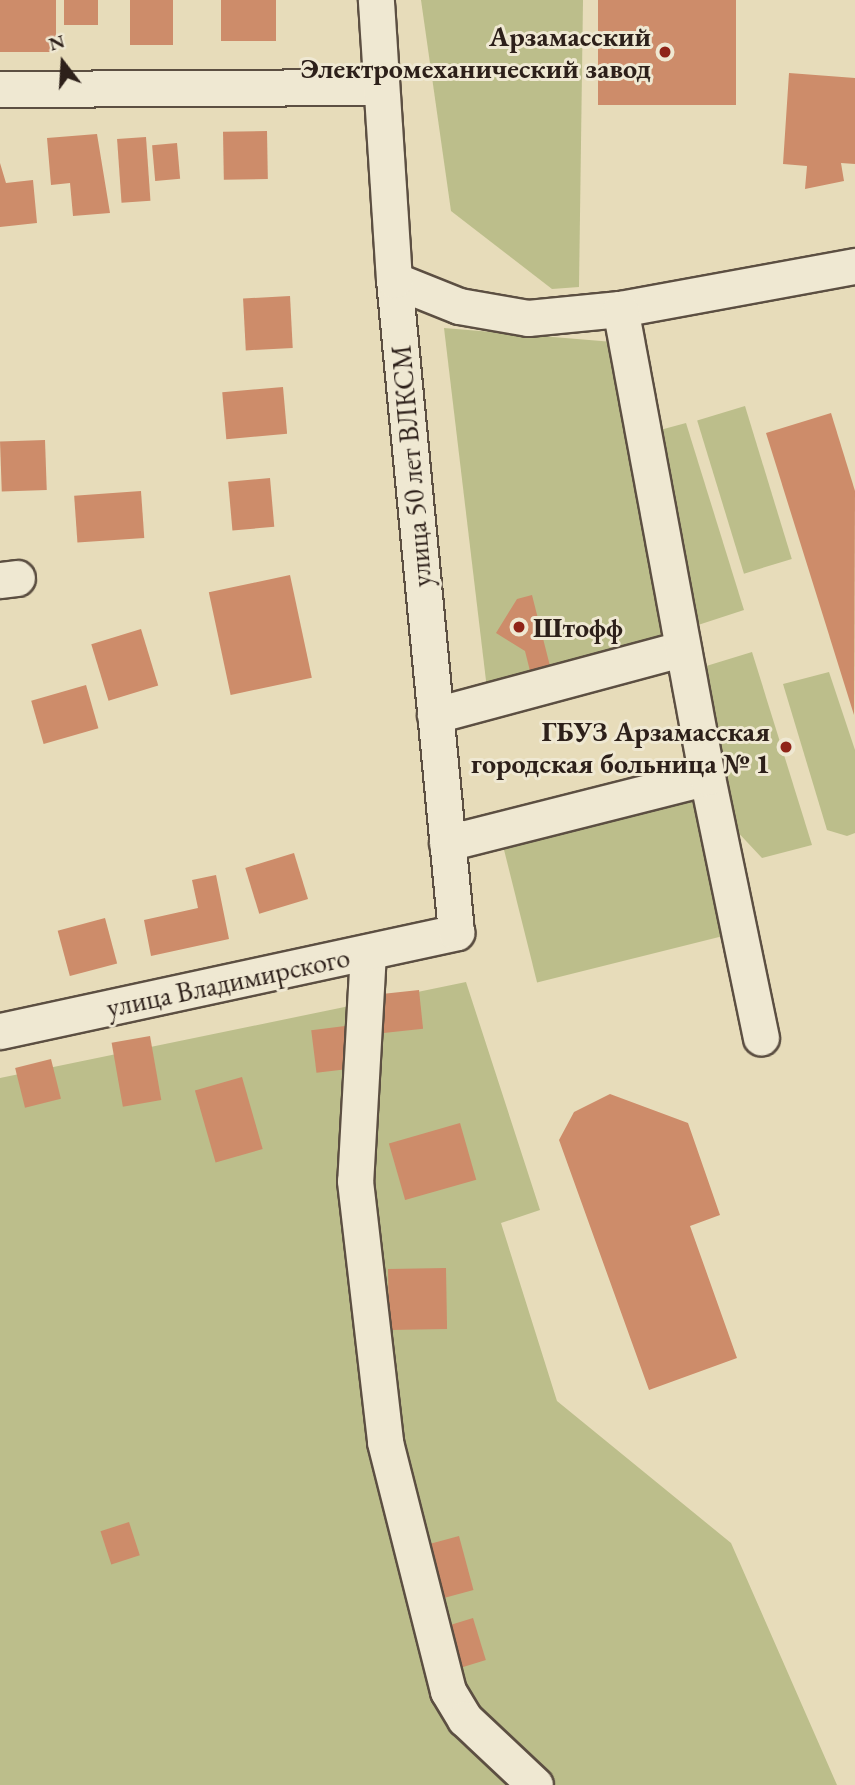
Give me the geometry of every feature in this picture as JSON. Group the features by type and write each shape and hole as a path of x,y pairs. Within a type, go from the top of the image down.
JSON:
{"street":[{"name":"улица 50 лет ВЛКСМ","path":"376,0 377,86 456,932"},
{"path":"0,89 377,86"},
{"path":"394,280 459,306 528,318 620,309 855,266"},
{"path":"620,309 706,777 761,1037"},
{"path":"435,715 682,649"},
{"path":"447,843 706,777"},
{"name":"улица Владимирского","path":"0,1031 456,932"},
{"path":"368,952 355,1181 385,1442 448,1691 465,1719 536,1785"}],"green space":[{"path":"421,0 583,0 579,287 552,289 451,211"},
{"path":"444,328 613,342 671,641 487,689"},
{"path":"745,406 792,559 744,574 697,421"},
{"path":"686,423 744,610 695,626 660,430"},
{"path":"752,652 812,845 762,858 732,826 703,667"},
{"path":"829,672 855,750 855,833 847,836 827,830 783,684"},
{"path":"698,797 732,934 537,982 503,846"},
{"path":"466,982 540,1210 501,1223 557,1401 731,1543 837,1785 0,1785 0,1078"}],"building":[{"path":"0,0 56,0 56,52 0,52"},
{"path":"64,0 98,0 98,25 64,25"},
{"path":"130,0 173,0 173,45 130,45"},
{"path":"221,0 276,0 276,41 221,41"},
{"name":"Арзамасский Электромеханический завод","path":"598,0 736,0 736,105 598,105"},
{"path":"789,73 855,78 855,164 841,163 844,181 805,189 807,166 783,164"},
{"path":"267,131 268,179 224,180 223,132"},
{"path":"97,134 110,213 73,216 70,183 51,185 47,138"},
{"path":"146,137 150,201 122,203 117,139"},
{"path":"177,143 180,179 155,181 152,145"},
{"path":"0,163 6,183 33,180 37,223 0,227"},
{"path":"290,296 293,348 246,350 243,298"},
{"path":"283,387 287,434 226,439 222,392"},
{"name":"ГБУЗ Арзамасская городская больница № 1","path":"831,413 855,491 854,715 766,433"},
{"path":"45,440 47,490 2,492 0,442"},
{"path":"270,478 274,527 232,530 228,482"},
{"path":"141,491 144,538 77,543 74,496"},
{"path":"290,575 312,678 231,695 209,592"},
{"path":"532,595 551,670 531,675 525,651 496,633 517,599"},
{"path":"141,629 158,685 109,701 91,644"},
{"path":"86,685 98,728 44,744 31,701"},
{"path":"294,853 308,899 259,914 245,868"},
{"path":"216,875 229,939 151,956 144,920 198,908 192,880"},
{"path":"105,918 117,963 70,976 58,931"},
{"path":"419,990 423,1029 381,1033 377,994"},
{"path":"345,1026 350,1069 316,1073 311,1030"},
{"path":"150,1036 161,1100 123,1107 112,1043"},
{"path":"51,1059 61,1099 25,1108 15,1068"},
{"path":"242,1077 263,1149 216,1163 195,1091"},
{"path":"610,1094 688,1123 720,1215 690,1226 737,1358 649,1390 559,1140 574,1112"},
{"path":"460,1123 476,1180 405,1200 389,1143"},
{"path":"446,1268 447,1329 389,1330 388,1269"},
{"path":"129,1522 140,1555 111,1565 100,1531"},
{"path":"459,1536 473,1590 432,1601 417,1547"},
{"path":"473,1618 486,1660 453,1670 440,1628"}],"place":[{"name":"Арзамасский Электромеханический завод","path":"665,52"},
{"name":"Штофф","path":"519,627"},
{"name":"ГБУЗ Арзамасская городская больница № 1","path":"786,747"}]}
